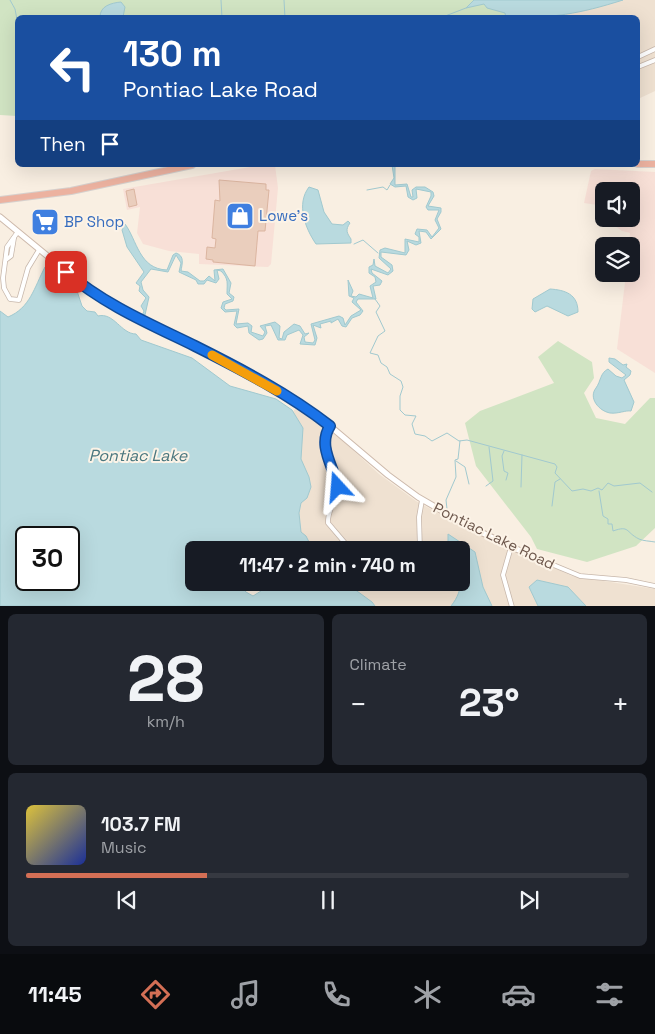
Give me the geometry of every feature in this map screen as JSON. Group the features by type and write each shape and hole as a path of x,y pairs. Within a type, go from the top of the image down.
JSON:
{"highway":[{"path":"640,164 655,164"},
{"path":"0,200 70,191 183,167"}],"street":[{"path":"640,55 655,49"},
{"path":"640,66 655,60"},
{"name":"Pontiac Lake Road","path":"0,218 16,235 39,250 102,299 243,372 304,407 422,500 464,524 511,547 580,576 626,580 655,586"},
{"path":"16,235 7,247 7,259 3,278 4,288 10,299 16,301 28,268 39,250"},
{"path":"330,426 327,433 326,451 338,487 328,517 328,523 343,541"},
{"path":"420,541 419,517 422,500"},
{"path":"511,547 503,575 512,606"}],"shaded area":[{"path":"561,0 655,0 655,91 640,98 640,15 527,15"},
{"path":"250,167 275,167 278,188 271,264 268,267 199,264 199,254 169,251 143,244 137,233 140,207 127,210 123,189"},
{"path":"595,169 655,172 655,373 617,349 625,282 640,282 640,237 630,237 630,233 616,227 640,227 640,182 595,182 595,205 584,203 591,171"},
{"path":"297,407 342,440 379,474 416,501 460,525 572,576 655,589 655,606 324,606 309,591 470,591 470,541 271,541 271,436"}],"green space":[{"path":"0,0 518,0 511,15 15,15 15,116 0,115"},
{"path":"558,341 592,362 594,378 584,393 596,418 625,424 650,398 655,398 655,528 636,546 587,562 537,549 531,537 476,466 465,423 480,411 554,383 538,357"}],"water":[{"path":"474,0 623,0 593,9 557,15 505,15 505,13 487,8 484,4 466,8"},
{"path":"121,2 125,7 123,15 100,15 102,10 110,4"},
{"path":"392,167 395,167 395,185 407,184 411,197 413,197 412,190 416,187 425,187 433,192 434,196 428,206 441,208 437,219 441,229 431,239 426,232 419,231 421,243 416,245 407,241 409,250 406,255 381,252 381,257 392,265 393,271 388,275 371,269 372,273 382,281 380,285 373,286 376,299 358,299 356,302 363,311 360,315 352,318 346,327 342,326 338,319 331,323 331,321 320,324 321,328 313,325 317,338 315,345 300,344 303,335 299,330 287,335 285,340 278,340 271,325 265,326 267,333 263,339 259,340 249,333 248,326 237,328 234,325 237,311 225,312 221,308 223,302 232,299 227,294 224,274 217,270 219,279 216,283 207,280 204,284 198,284 196,280 179,272 181,263 176,255 168,272 151,269 141,282 143,290 149,297 145,315 142,316 144,311 141,306 146,298 139,291 140,286 136,283 144,272 127,247 122,230 125,224 140,253 150,265 167,270 173,255 176,253 182,258 181,271 188,272 200,281 204,281 209,276 215,281 214,270 223,269 231,283 229,293 234,297 233,301 225,304 224,308 226,310 239,309 236,324 248,323 252,326 251,332 263,336 265,332 260,326 275,322 280,326 279,338 282,339 284,332 294,324 300,326 305,334 309,333 304,337 305,342 313,343 315,340 311,324 339,316 343,318 345,325 351,316 361,310 352,302 354,298 349,296 348,280 353,291 351,296 356,297 359,294 373,298 370,286 376,282 375,277 369,273 369,267 373,265 374,259 375,266 388,273 391,269 379,258 380,250 385,248 405,253 405,239 419,242 419,237 415,234 417,229 427,230 432,237 439,228 435,220 439,210 428,210 426,207 431,192 416,189 417,198 413,200 408,197 406,186 395,187 390,184 394,178"},
{"path":"309,187 318,190 324,212 332,224 343,225 348,221 350,223 347,231 351,243 316,244 308,231 303,208 305,194"},
{"name":"Pontiac Lake","path":"45,267 54,268 76,288 82,306 87,311 95,312 98,316 109,317 126,331 136,334 141,340 192,358 230,386 276,399 292,410 303,428 301,459 311,487 307,498 301,503 299,513 301,532 308,541 185,541 185,591 245,591 253,596 261,591 357,591 375,606 0,606 0,311 8,317 22,308 31,296"},
{"path":"550,289 561,290 570,294 576,301 578,312 568,316 547,306 535,312 532,309 533,299"},
{"path":"609,358 615,359 623,365 627,364 626,367 631,371 630,375 624,380 634,402 631,411 606,412 594,400 594,392 605,371 608,369 616,376 622,378 626,375 609,362"},
{"path":"448,534 458,541 448,541"},
{"path":"470,549 475,552 483,587 492,606 451,606 459,591 470,591"},
{"path":"537,580 568,587 586,606 538,606 529,587"}],"building":[{"name":"Lowe's","path":"219,180 266,184 266,190 269,190 265,231 258,231 255,266 213,262 213,260 206,259 207,247 215,248 216,239 212,238 215,200 220,201"},
{"path":"134,189 137,205 129,207 126,191"}],"waterway":[{"path":"10,0 16,15"},
{"path":"221,0 222,15"},
{"path":"284,0 285,15"},
{"path":"448,15 466,8"},
{"path":"367,190 383,187 387,190 390,185"},
{"path":"354,244 363,240 378,253"},
{"path":"375,299 380,306 376,312 385,331 378,336 370,353 378,355 381,363 387,367 390,374 401,381 403,387 400,396 400,410 405,415 416,416 412,424 415,434 425,436 432,441 447,433 459,441 467,440 555,464 557,467 555,473 572,491 583,489 591,491 598,488 602,490 608,483 614,486 640,483 652,492"},
{"path":"447,509 446,500 456,477 455,460 458,459 460,441"},
{"path":"486,486 493,481 489,447"},
{"path":"504,451 502,456 504,471 508,473 506,480"},
{"path":"521,487 522,455"},
{"path":"456,461 465,467 469,484"},
{"path":"552,506 555,482 560,479"},
{"path":"599,491 603,516 608,519 608,524 612,524 613,531 625,529 639,539 655,542"}],"slow traffic":[{"path":"212,355 277,391"}],"place":[{"name":"Lowe's","path":"240,216"},
{"name":"BP Shop","path":"45,222"}],"route":[{"path":"66,272 102,299 249,375 304,407 330,426 327,431 326,451 338,487"}]}
